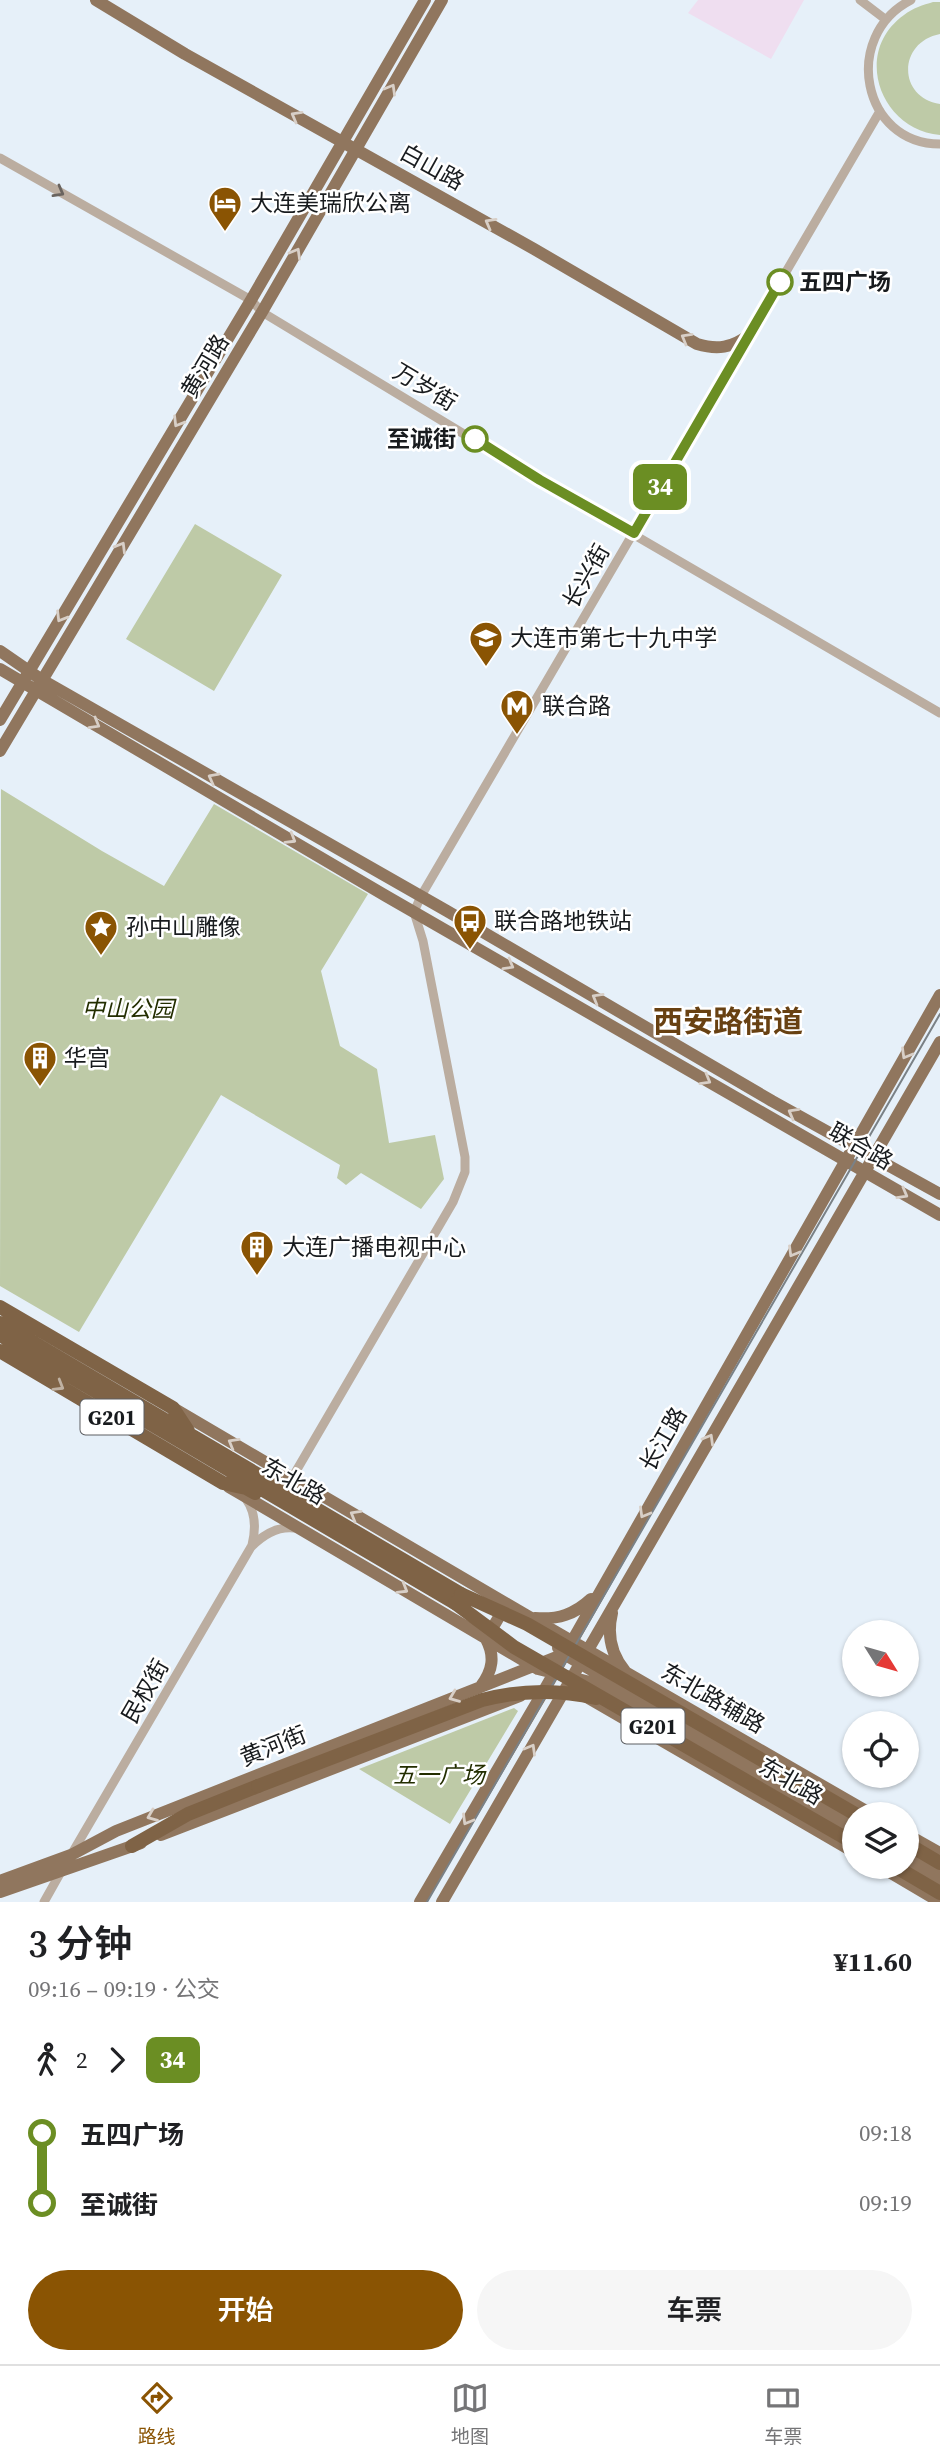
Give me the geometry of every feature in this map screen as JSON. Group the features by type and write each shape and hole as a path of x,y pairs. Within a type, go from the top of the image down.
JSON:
{"highway":[{"name":"东北路","path":"0,1307 173,1408"},
{"name":"东北路","path":"0,1323 191,1435 458,1599 514,1647 842,1836"},
{"name":"东北路","path":"0,1335 319,1522 458,1599 527,1624 842,1806"},
{"name":"东北路","path":"0,1351 223,1483"},
{"path":"173,1408 191,1435"},
{"name":"G201","path":"223,1483 246,1488 303,1522 319,1522"},
{"path":"132,1846 188,1814 464,1706 520,1692 560,1692 613,1704"},
{"path":"919,1851 940,1863"},
{"path":"916,1879 940,1893"}],"main road":[{"name":"白山路","path":"96,0 185,54 356,148 697,344 714,349 739,342 749,335"},
{"name":"黄河路","path":"0,720 251,300 425,0"},
{"name":"黄河路","path":"0,751 262,312 442,0"},
{"name":"联合路","path":"0,651 25,677"},
{"name":"联合路","path":"0,668 25,677 421,896 772,1101 940,1194"},
{"name":"联合路","path":"39,685 414,912 940,1215"},
{"name":"长江路","path":"442,1902 560,1681 564,1654 571,1641 940,995"},
{"name":"长江路","path":"420,1902 560,1681 580,1664 940,1042"},
{"name":"东北路","path":"173,1408 531,1618 564,1654 683,1723 842,1826"},
{"name":"东北路","path":"223,1483 535,1668 560,1681 595,1684 842,1817"},
{"path":"531,1618 546,1619 572,1613 600,1589"},
{"path":"481,1686 491,1670 493,1659 486,1639 507,1604"},
{"path":"614,1605 610,1640 619,1664 628,1674"},
{"name":"东北路辅路","path":"531,1618 851,1802"},
{"name":"黄河街","path":"0,1881 71,1855 116,1831 481,1686 535,1668 564,1654"},
{"path":"560,1681 842,1845"},
{"name":"黄河街","path":"0,1892 132,1846 560,1681"},
{"path":"481,1686 496,1686 502,1690 500,1701 490,1708"},
{"path":"683,1723 711,1721"},
{"path":"778,1760 796,1794 803,1822"},
{"path":"796,1794 824,1786"},
{"path":"919,1841 940,1853"},
{"path":"919,1860 940,1872"},
{"path":"919,1872 940,1884"},
{"path":"901,1879 940,1902"}],"street":[{"path":"860,0 885,19"},
{"path":"911,0 900,5 885,19 872,40 867,64 869,89 880,111 895,128 914,139 940,144"},
{"name":"长兴街","path":"414,912 880,111"},
{"name":"万岁街","path":"0,158 251,300 262,312 540,480 940,713"},
{"path":"292,1478 453,1202 465,1172 465,1157 423,941 414,912"},
{"path":"243,1495 254,1514 251,1547"},
{"name":"民权街","path":"44,1902 251,1547 260,1538 278,1529 300,1529"}],"shaded area":[{"path":"698,0 804,0 771,59 688,13"}],"green space":[{"path":"933,2 940,2 940,34 926,39 916,47 908,69 910,81 916,91 926,99 940,104 940,135 919,130 902,119 889,105 880,87 877,68 879,49 888,31 907,13"},
{"path":"195,524 282,575 214,691 126,639"},
{"name":"中山公园","path":"1,789 164,886 214,804 368,894 321,971 340,1046 377,1069 389,1143 435,1135 444,1179 421,1209 361,1173 346,1185 337,1178 340,1165 221,1095 79,1332 0,1286"},
{"name":"五一广场","path":"514,1708 518,1711 450,1824 359,1769"}],"tram line":[{"path":"427,1902 940,1014"}],"bus line":[{"name":"34","path":"475,439 540,480 634,533 780,282"}],"place":[{"name":"大连美瑞欣公离","path":"225,233"},
{"name":"五四广场","path":"780,282"},
{"name":"至诚街","path":"475,439"},
{"name":"大连市第七十九中学","path":"486,668"},
{"name":"联合路","path":"517,736"},
{"name":"联合路地铁站","path":"470,951"},
{"name":"孙中山雕像","path":"101,957"},
{"name":"华宫","path":"40,1088"},
{"name":"大连广播电视中心","path":"257,1277"}],"district":[{"name":"西安路街道","path":"728,1021"}]}
